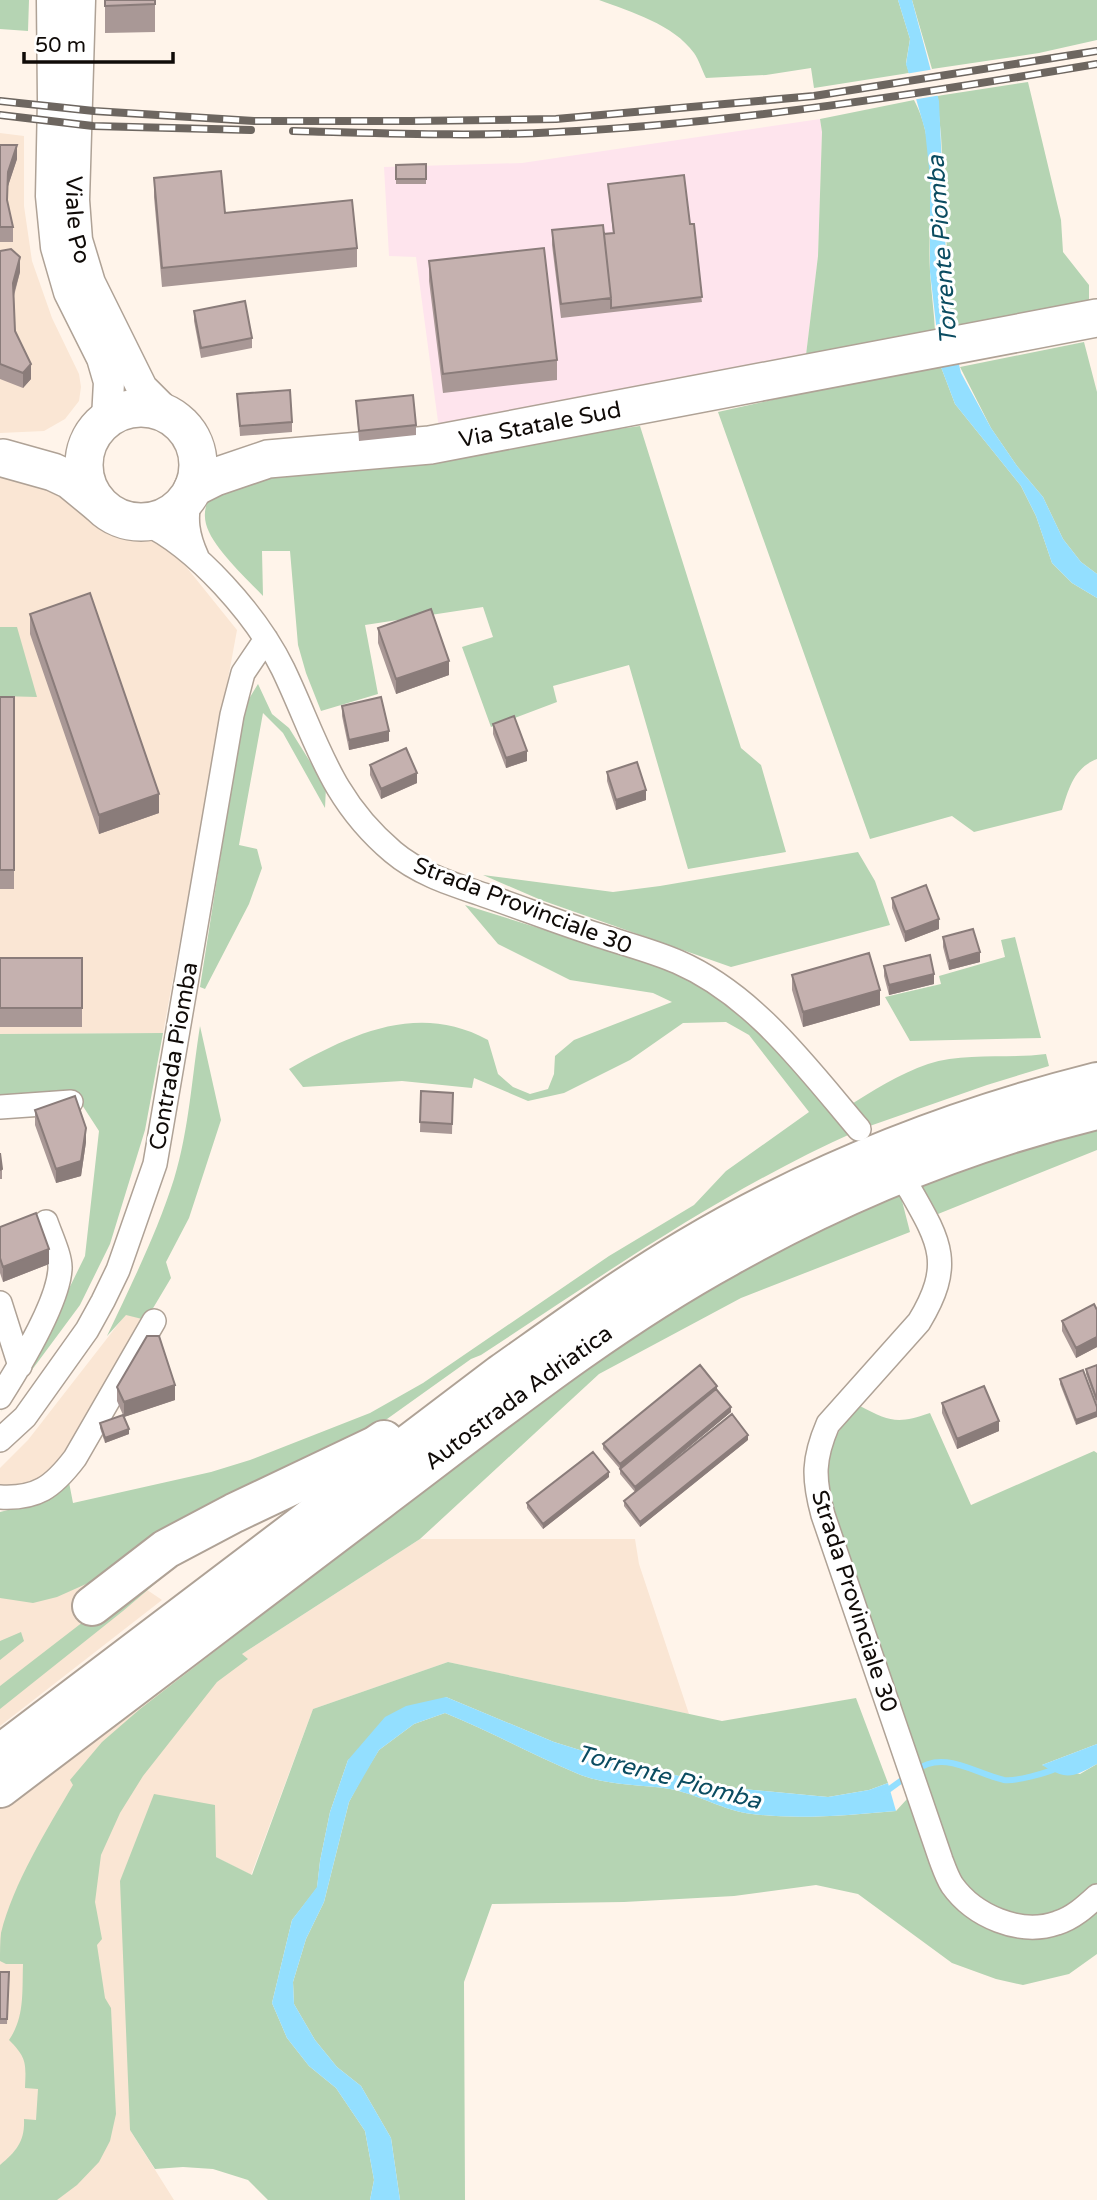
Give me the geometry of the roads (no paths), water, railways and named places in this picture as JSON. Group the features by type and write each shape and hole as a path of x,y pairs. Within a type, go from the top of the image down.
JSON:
{"highway":[{"name":"Autostrada Adriatica","path":"0,1754 501,1374 587,1313 678,1254 859,1161 924,1135 1021,1102 1097,1082"},
{"name":"Autostrada Adriatica","path":"0,1788 557,1368 633,1315 726,1257 825,1207 934,1160 1097,1110"},
{"path":"92,1606 166,1549 234,1513 375,1446 478,1372 501,1374"},
{"path":"86,1753 122,1716 299,1580 314,1550"}],"main road":[{"name":"Via Statale Sud","path":"268,459 430,445 1086,320"},
{"path":"1,458 63,449 99,429 121,411 137,408 153,409 231,454 268,459"},
{"path":"179,424 198,460 198,475 192,492"},
{"path":"99,429 86,452 85,473 92,494 100,505"},
{"path":"1,458 53,472 70,480 113,515 127,521 143,522 170,515 192,492 215,477 268,459"}],"street":[{"name":"Viale Po","path":"52,0 54,100 51,196 56,247 69,292 102,358 109,382 99,429"},
{"name":"Viale Po","path":"80,0 74,200 77,240 90,283 142,388 179,424"},
{"name":"Strada Provinciale 30","path":"192,492 186,520 190,542 197,557"},
{"name":"Strada Provinciale 30","path":"143,522 197,557 255,622 283,668 323,764 342,796 395,854 428,874 575,928 677,961 702,974 720,985 766,1024 859,1129"},
{"name":"Contrada Piomba","path":"0,1440 25,1417 87,1330 118,1270 155,1164 232,715 243,673 266,639"},
{"path":"0,1107 71,1102"},
{"name":"Strada Provinciale 30","path":"909,1188 932,1228 941,1260 937,1285 919,1322 828,1424 819,1445 815,1465 815,1486 822,1515 941,1860 953,1885 973,1906 996,1920 1026,1927 1055,1924 1081,1911 1097,1896"},
{"path":"0,1397 20,1366 53,1295 61,1267 46,1222"},
{"path":"0,1303 20,1366"},
{"path":"0,1497 19,1498 34,1494 50,1487 64,1473 154,1321"}],"water":[{"path":"898,0 912,0 939,101 949,322 961,373 991,428 1017,466 1043,497 1063,539 1081,562 1097,574 1097,598 1072,583 1052,563 1036,516 1021,486 955,404 941,367 930,272 930,177 925,130 906,64 910,39"},
{"path":"446,1697 554,1742 625,1764 733,1788 828,1797 869,1790 888,1783 896,1811 806,1817 742,1812 670,1789 587,1777 445,1713 414,1724 379,1750 349,1802 324,1902 306,1939 293,1982 294,2004 315,2040 337,2067 361,2086 391,2138 400,2200 370,2200 374,2180 365,2131 336,2088 309,2066 287,2038 272,2003 292,1920 317,1887 330,1812 348,1760 385,1717 406,1706"},
{"path":"1097,1744 1097,1764 1081,1772 1063,1775 1042,1765"}],"waterway":[{"name":"Torrente Piomba","path":"915,1771 936,1762 948,1762 1009,1780 1030,1777 1057,1768"},
{"name":"Torrente Piomba","path":"884,1793 906,1777"}],"railway":[{"path":"0,101 94,111 254,121 556,119 814,96 1097,51"},
{"path":"293,131 491,134 625,128 828,106 1097,64"},
{"path":"0,115 93,126 251,130"}]}
